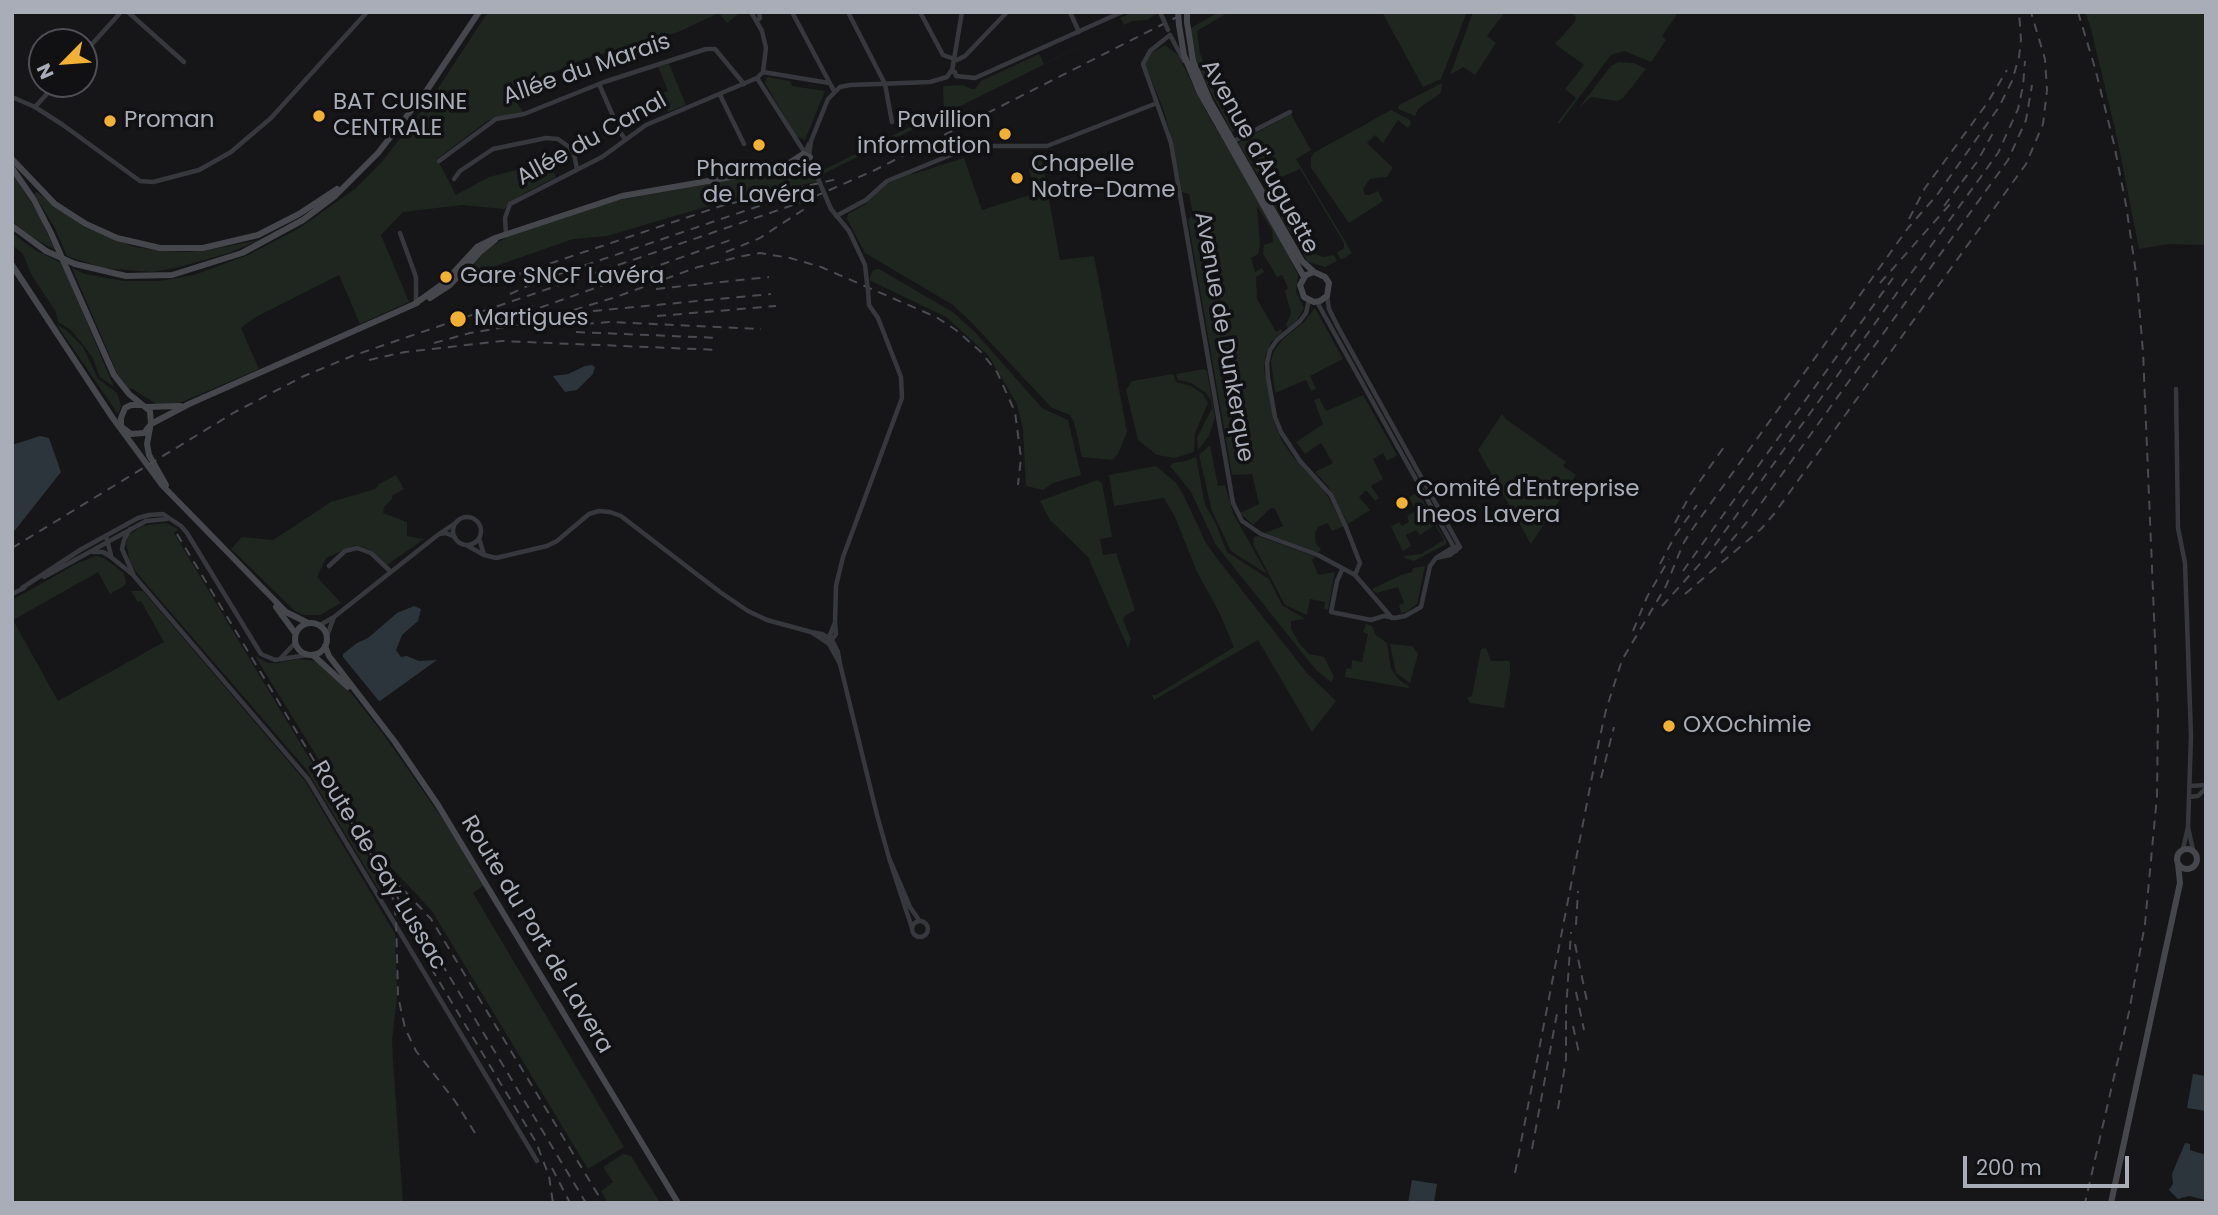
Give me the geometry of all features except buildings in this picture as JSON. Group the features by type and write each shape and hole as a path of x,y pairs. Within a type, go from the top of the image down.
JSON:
{"street":[{"path":"98,37 121,12"},
{"path":"128,12 184,62"},
{"path":"12,97 35,107 94,146 140,181 153,182 189,174 219,161 253,135 367,12"},
{"path":"12,226 46,251 104,273 145,277 172,275 242,253 296,225 354,178 403,123 479,12"},
{"path":"751,12 766,48 762,72 758,78 816,174 831,209 849,231 865,265 869,304 878,318 901,377 902,398 843,557 836,586 837,630 830,640"},
{"path":"757,21 760,19 760,12"},
{"path":"792,12 834,91"},
{"path":"848,12 885,84 892,122"},
{"path":"920,12 943,55 954,60 965,56 1007,12"},
{"path":"805,159 828,99 834,91 847,85 930,82 947,77 953,80 962,12"},
{"path":"1070,12 1079,32"},
{"path":"954,73 975,78 1122,12"},
{"path":"1160,12 1174,45 1189,68"},
{"name":"Avenue d'Auguette","path":"1178,12 1189,68 1205,102 1304,277"},
{"name":"Avenue d'Auguette","path":"1187,12 1188,38 1198,73 1210,100 1302,261 1314,272"},
{"name":"Avenue de Dunkerque","path":"1169,32 1146,55 1143,65 1171,143 1233,503 1242,521 1254,530 1271,539 1318,555 1355,575"},
{"path":"1159,43 1174,45"},
{"name":"Allée du Marais","path":"439,161 496,120 524,114 599,84 706,49 715,49 744,84"},
{"path":"762,72 829,83"},
{"name":"Allée du Canal","path":"506,234 505,218 510,204 602,157 646,125 758,78"},
{"path":"599,84 625,139"},
{"path":"720,95 744,144"},
{"path":"35,107 43,98"},
{"path":"836,216 866,201 887,181 968,149 979,146 1028,147 1055,144 1157,103"},
{"path":"1234,141 1290,112"},
{"path":"454,179 460,171 493,149 540,138 553,138 566,144 574,154 578,169"},
{"path":"12,159 55,204 86,224 125,240 169,248 203,248 258,235 299,214 354,178"},
{"path":"121,427 136,435 144,433 150,425 189,404 416,303 444,284 485,241 622,196 783,167 805,159"},
{"path":"12,168 34,200 51,233 114,375 128,394 145,406 152,417 147,443 149,455 174,499"},
{"path":"400,233 416,277 416,303"},
{"path":"12,265 150,470 174,499 286,612 308,623 320,625 465,517 477,522 481,529 479,538 484,555"},
{"path":"1314,272 1325,277 1329,283 1329,309 1456,548 1313,301 1300,289 1304,277 1314,272"},
{"path":"1327,296 1313,301 1300,321 1277,340 1268,356 1267,369 1277,424 1300,461 1331,495 1360,563 1355,575 1392,618"},
{"path":"2111,1203 2180,883 2178,854 2183,849 2188,827 2191,752 2185,563 2178,528 2176,389"},
{"path":"121,427 125,408 131,405 172,408 189,404"},
{"path":"439,534 446,533 484,555 496,558 547,546 589,514 610,512 621,516 748,611 767,621 811,632 830,640 840,664 889,858 912,928 916,936 925,935 928,926 919,920 910,907 889,858"},
{"path":"12,594 106,536 149,514 163,514 187,533 261,654 269,659 310,655 325,646 334,617"},
{"path":"22,588 152,519 173,520"},
{"path":"455,537 457,521"},
{"path":"122,550 130,529"},
{"name":"Route de Gay Lussac","path":"106,536 109,542 122,550 134,576"},
{"path":"465,544 473,543 479,538"},
{"path":"109,542 111,557"},
{"path":"329,566 345,551 357,548 371,553 390,571"},
{"path":"1342,570 1331,612 1375,619 1384,616 1406,616 1421,607 1430,566 1436,558 1456,548"},
{"name":"Route de Gay Lussac","path":"92,552 103,552 134,576 308,779 537,1161"},
{"path":"257,584 295,633"},
{"path":"1375,619 1381,606"},
{"path":"308,623 298,628 295,643 299,651 310,655"},
{"path":"320,625 327,636"},
{"path":"279,660 295,643"},
{"name":"Route du Port de Lavera","path":"325,646 354,692 395,742 438,805 678,1203"},
{"name":"Route du Port de Lavera","path":"310,655 354,692"},
{"path":"2190,786 2206,786"},
{"path":"2189,797 2198,796 2206,786"},
{"path":"2180,883 2198,859 2188,827"},
{"path":"2183,849 2193,850"},
{"path":"2178,864 2183,869 2190,869"},
{"path":"912,928 919,920"}],"shaded area":[{"path":"488,12 741,12 727,23 719,13 678,32 584,59 554,72 517,103 523,112 487,121 437,159 456,195 489,177 532,166 550,165 556,177 523,194 504,209 462,205 403,212 381,235 409,302 360,324 339,275 254,318 241,328 259,369 182,402 168,405 158,405 131,388 129,390 118,375 72,268 85,274 124,281 159,281 194,275 248,255 298,229 356,188 380,164 431,99"},
{"path":"1132,12 1156,14 1147,20 1132,21 1124,25 1120,18"},
{"path":"1219,12 1229,12 1197,31 1200,53 1214,91 1235,130 1232,132 1199,69 1189,29"},
{"path":"1382,12 1467,12 1441,79 1423,87"},
{"path":"1473,12 1505,12 1487,36 1496,43 1475,75 1463,67 1450,75"},
{"path":"1572,12 1676,12 1676,16 1662,36 1666,40 1651,62 1624,51 1611,55 1559,124 1557,123 1576,98 1565,89 1584,65 1555,44 1574,23 1576,18"},
{"path":"2085,12 2206,12 2206,245 2169,244 2139,249 2118,142"},
{"path":"1119,27 819,176 818,173 825,169 944,110 943,86 963,85 975,89 981,81 1039,54 1044,64"},
{"path":"1165,45 1178,55 1206,111 1298,275 1296,292 1304,308 1288,328 1286,325 1291,313 1285,291 1288,288 1282,275 1277,277 1263,254 1264,245 1273,242 1272,230 1257,206 1260,245 1258,254 1251,258 1255,272 1262,268 1264,272 1256,277 1257,299 1276,332 1281,329 1283,332 1271,342 1265,357 1264,368 1274,422 1282,441 1324,490 1344,526 1332,531 1328,523 1318,527 1315,533 1316,544 1321,549 1318,553 1265,533 1283,526 1275,509 1271,508 1253,525 1240,513 1259,504 1252,474 1232,475 1188,220 1193,215 1189,194 1182,192 1164,111 1145,64 1150,54"},
{"path":"1618,62 1634,63 1646,69 1623,98 1617,101 1591,97 1578,109 1611,66"},
{"path":"669,64 686,105 668,112 660,94 668,91 658,67"},
{"path":"767,77 790,81 792,86 825,91 805,140 796,136 765,83"},
{"path":"1442,83 1441,93 1418,109 1415,116 1398,109 1399,105"},
{"path":"1391,110 1410,120 1411,124 1408,128 1398,120 1383,143 1375,135 1367,143 1393,168 1387,177 1370,179 1363,189 1365,195 1378,191 1383,201 1349,223 1311,168 1311,157 1315,152"},
{"path":"1291,114 1311,150 1296,159 1352,253 1341,260 1337,253 1344,248 1344,243 1300,169 1277,179 1260,178 1238,143"},
{"path":"1041,155 1060,260 1094,256 1127,432 1118,454 1112,460 1082,457 1070,415 1052,408 953,305 865,253 847,219 848,214 866,204 885,185 911,173 964,158 982,210 1036,193 1029,170"},
{"path":"804,170 813,175 817,182 739,197 607,236 573,239 490,268 465,272 483,252 509,236 619,200 782,171"},
{"path":"12,173 38,213 55,250 30,236 12,221"},
{"path":"1280,186 1288,191 1301,218 1297,225 1310,252 1323,257 1334,255 1337,261 1325,267 1308,262 1264,189"},
{"path":"37,192 86,228 135,247 188,252 259,240 229,253 176,268 151,272 103,268 67,256 55,228 34,194"},
{"path":"12,233 35,250 62,263 114,387 99,376 93,358 71,330 58,322 56,312 31,274 23,254 12,245"},
{"path":"879,269 954,313 975,332 1042,408 1068,420 1081,475 1053,483 1043,490 1026,486 1023,429 1017,404 988,355 946,317 869,280 873,270"},
{"path":"1315,308 1343,359 1310,376 1316,389 1311,391 1306,380 1275,393 1271,361 1274,351"},
{"path":"57,325 83,347 98,379 117,393 121,406 118,414"},
{"path":"592,365 595,367 593,374 577,390 565,392 553,376 568,374"},
{"path":"1204,369 1207,371 1215,417 1209,436 1198,450 1197,438 1212,408 1211,400 1205,392 1191,383 1178,380 1176,374"},
{"path":"1173,374 1176,382 1191,386 1203,394 1208,403 1195,433 1194,452 1175,458 1157,455 1138,440 1126,390 1132,381"},
{"path":"1363,395 1397,455 1387,461 1383,453 1373,459 1383,479 1371,486 1379,498 1375,501 1366,490 1359,497 1370,510 1348,524 1328,486 1315,472 1333,463 1321,443 1305,454 1296,442 1323,424 1314,400 1319,398 1326,411"},
{"path":"1502,414 1566,462 1563,466 1576,475 1531,544 1478,450"},
{"path":"40,436 49,438 61,472 12,534 12,445"},
{"path":"1210,445 1218,486 1225,485 1233,513 1267,574 1231,551 1212,511 1199,455"},
{"path":"1196,457 1205,505 1227,552 1269,579 1282,605 1305,619 1291,621 1291,629 1309,654 1324,657 1334,677 1331,682 1316,670 1216,545 1191,492 1170,466"},
{"path":"1156,466 1176,483 1206,543 1216,557 1306,672 1336,701 1312,732 1258,640 1154,700 1152,695 1234,647 1164,498 1114,506 1109,475"},
{"path":"396,475 404,489 392,496 383,513 407,522 407,536 424,539 387,565 371,550 355,545 326,558 317,577 341,603 320,615 304,615 295,611 231,549 242,537 273,540 331,502 375,489"},
{"path":"1097,480 1102,483 1112,537 1100,539 1103,555 1116,553 1135,610 1123,620 1131,639 1128,648 1088,557 1050,520 1040,501"},
{"path":"1418,492 1446,541 1446,544 1414,561 1404,556 1421,554 1444,540 1435,525 1420,535 1416,530 1406,535 1411,546 1403,551 1391,527 1399,522 1402,526 1409,522 1407,516 1416,511 1409,497"},
{"path":"166,523 178,529 174,533 386,886 379,890 306,769 136,572 130,562 126,543 129,535 142,526"},
{"path":"1258,536 1316,557 1312,560 1318,575 1335,572 1328,610 1324,609 1325,602 1310,599 1307,615 1285,605 1253,544 1254,537"},
{"path":"96,556 104,558 124,573 124,586 110,594 98,572 13,620 58,701 164,642 141,601 138,602 131,591 143,591 305,781 395,934 397,997 392,1040 403,1203 14,1203 12,600 78,563"},
{"path":"1425,566 1417,604 1406,612 1401,613 1399,605 1404,603 1398,587 1376,593 1372,589 1412,572 1413,568"},
{"path":"414,606 421,609 418,621 402,635 396,650 401,657 407,656 419,661 437,660 380,701 343,654 368,638 397,613"},
{"path":"1366,624 1372,626 1376,635 1387,643 1391,669 1399,680 1410,687 1345,677 1346,668 1351,669 1352,660 1362,662 1368,634 1363,632"},
{"path":"1390,644 1412,646 1418,654 1410,683 1396,673"},
{"path":"1486,648 1491,661 1509,661 1510,664 1504,708 1470,703 1467,698 1472,696 1481,649"},
{"path":"255,656 268,663 298,659 317,661 352,694 384,735 444,821 483,886 473,893 624,1147 588,1169 432,911 373,848"},
{"path":"2193,1074 2206,1076 2206,1111 2187,1108"},
{"path":"2185,1143 2190,1144 2190,1150 2206,1155 2206,1200 2189,1196 2178,1199 2169,1190 2173,1184 2172,1174"},
{"path":"623,1154 631,1156 660,1203 608,1203 601,1191 613,1182 603,1167"},
{"path":"1412,1180 1437,1184 1434,1203 1408,1203"}],"railway":[{"path":"12,548 235,412 304,376 352,356 802,202 873,171 1187,12"},
{"path":"1515,1173 1599,741 1622,660 1666,586 1691,531 1908,228 1937,195 1999,107 2012,81 2019,57 2019,12"},
{"path":"1685,594 1761,529 1774,514 2026,164 2043,124 2047,90 2045,59 2031,12"},
{"path":"2078,12 2114,144 2137,280 2143,352 2158,712 2157,796 2145,924 2129,1012 2085,1203"},
{"path":"1662,606 1707,556 1998,153 2018,109 2025,61"},
{"path":"1909,219 1925,188 1988,102 2007,70"},
{"path":"1721,553 1752,516 2008,160 2026,120 2032,85"},
{"path":"1962,182 1994,131"},
{"path":"1944,206 1967,175"},
{"path":"489,284 724,205 837,179"},
{"path":"510,294 539,281 774,201"},
{"path":"1880,283 1952,202"},
{"path":"726,252 760,238 806,208"},
{"path":"525,313 736,238"},
{"path":"434,343 470,333 535,322 616,297 698,267 743,256 760,253 790,258 821,267 936,317 981,352 997,372 1015,412 1021,458 1018,485"},
{"path":"656,289 769,277"},
{"path":"1683,571 1893,278"},
{"path":"593,311 771,294"},
{"path":"484,326 533,306"},
{"path":"657,316 776,306"},
{"path":"537,328 609,322 761,329"},
{"path":"576,332 719,338"},
{"path":"369,360 405,352 502,341 719,350"},
{"path":"1675,523 1690,495 1724,447"},
{"path":"1660,564 1676,534 1697,505"},
{"path":"177,534 382,873 393,899 396,917 398,996 405,1028 416,1051 455,1101 475,1133"},
{"path":"1633,631 1647,597 1669,559"},
{"path":"1601,778 1614,727"},
{"path":"383,868 431,919 603,1203"},
{"path":"1576,925 1578,891"},
{"path":"397,896 434,973 536,1142 549,1176 553,1203"},
{"path":"1558,1109 1566,1059 1571,932"},
{"path":"425,936 586,1203"},
{"path":"1575,944 1588,1006"},
{"path":"1576,992 1584,1030"},
{"path":"1532,1149 1558,1008"},
{"path":"1573,1026 1579,1053"},
{"path":"552,1168 570,1203"}],"place":[{"name":"BAT CUISINE CENTRALE","path":"319,116"},
{"name":"Proman","path":"110,121"},
{"name":"Pavillion information","path":"1005,134"},
{"name":"Pharmacie de Lavéra","path":"759,145"},
{"name":"Chapelle Notre-Dame","path":"1017,178"},
{"name":"Gare SNCF Lavéra","path":"446,277"},
{"name":"Martigues","path":"458,319"},
{"name":"Comité d'Entreprise Ineos Lavera","path":"1402,503"},
{"name":"OXOchimie","path":"1669,726"}]}
